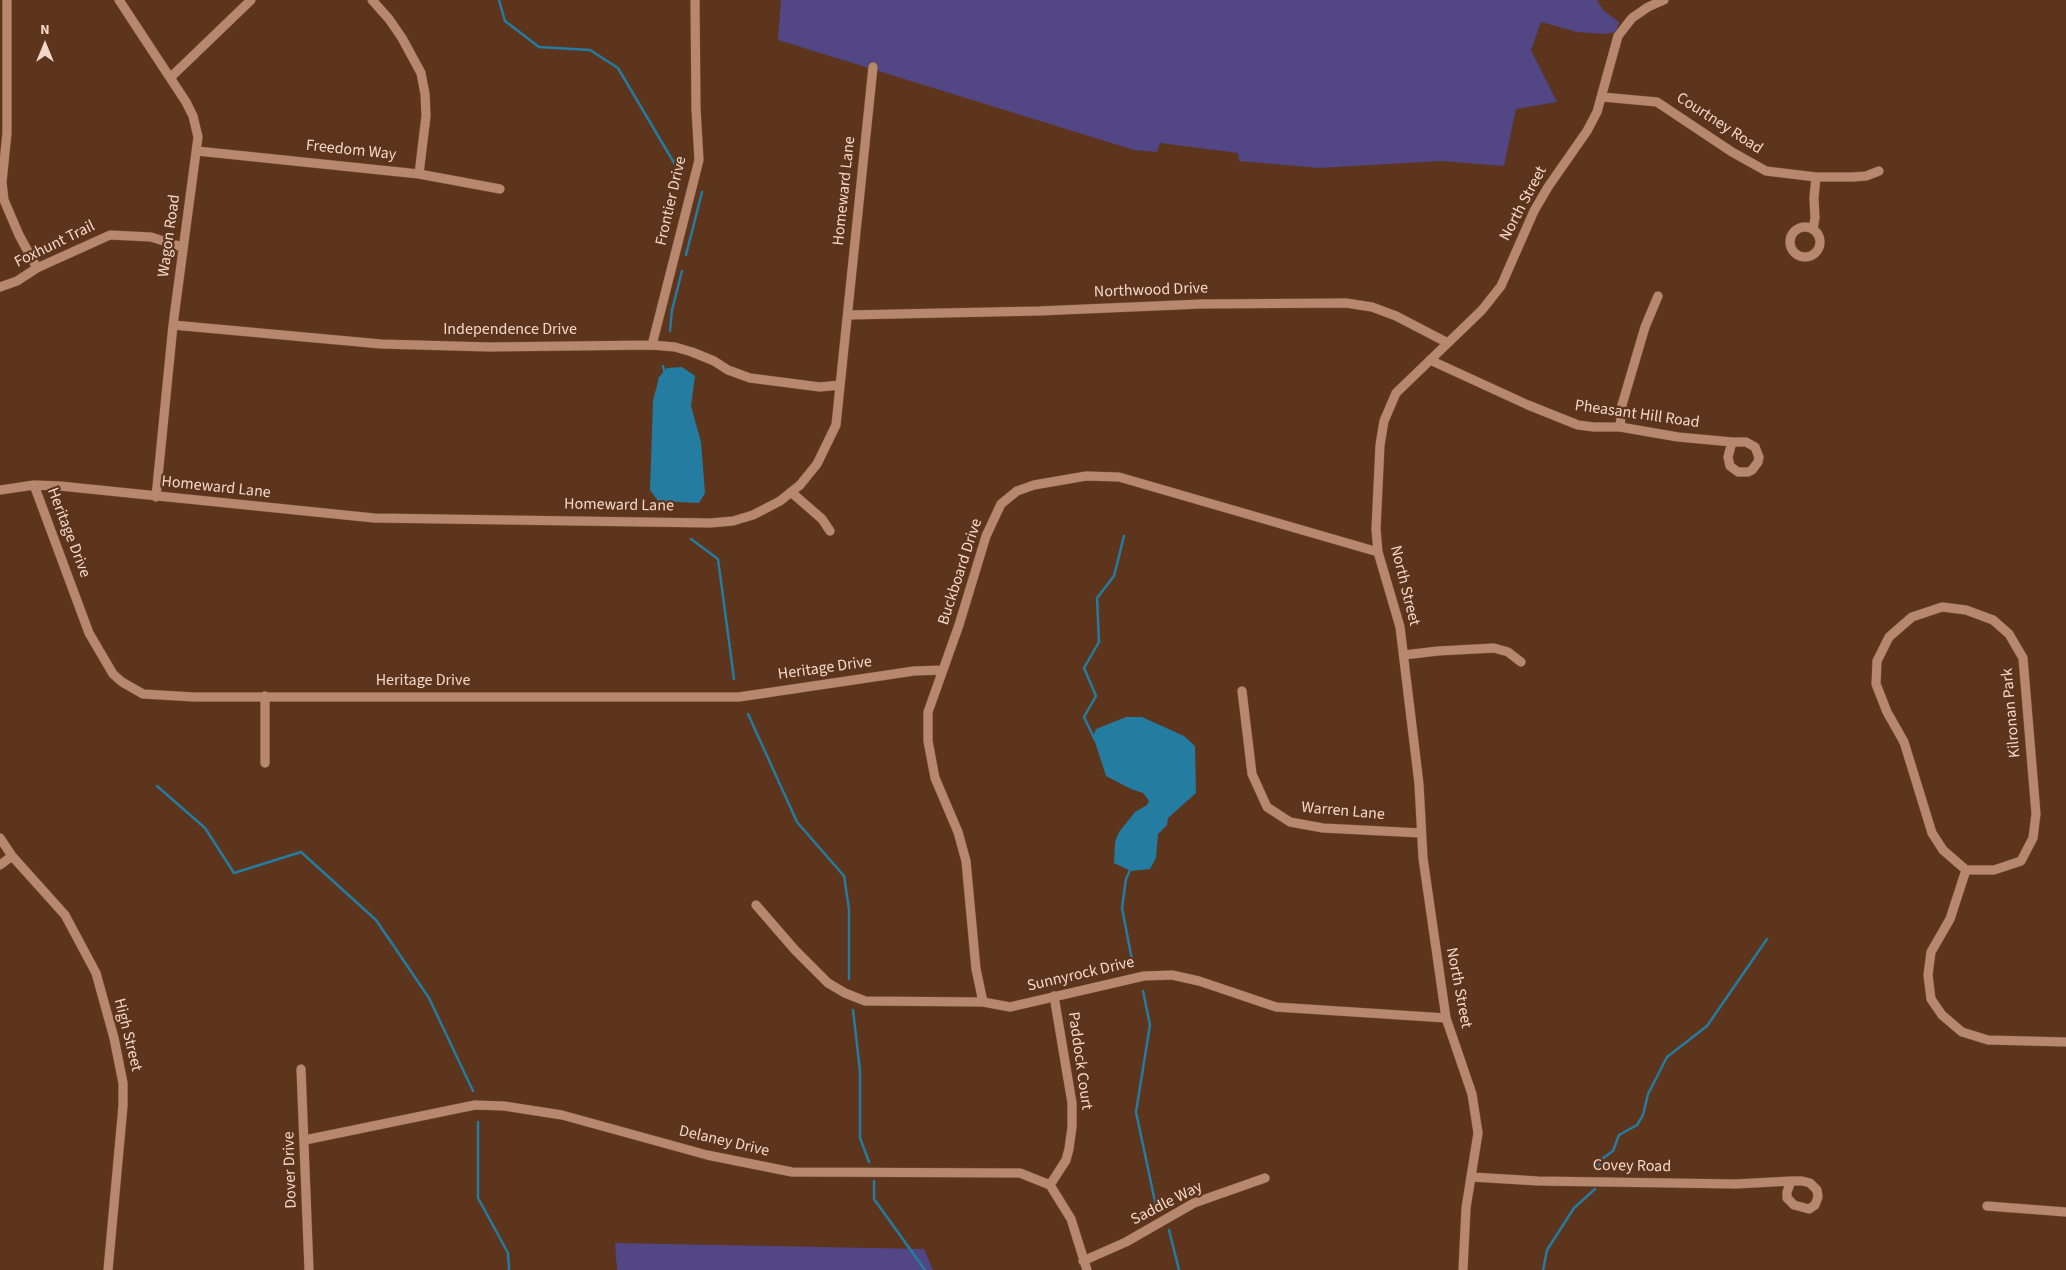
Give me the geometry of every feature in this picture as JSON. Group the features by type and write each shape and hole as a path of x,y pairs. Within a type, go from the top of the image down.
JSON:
{"street":[{"path":"7,0 7,133 2,182 4,200 19,235 37,268"},
{"name":"Wagon Road","path":"119,0 171,77 193,116 198,137 182,247 156,497"},
{"path":"171,77 251,0"},
{"path":"372,0 389,19 402,38 421,73 425,94 426,116 418,174"},
{"name":"Frontier Drive","path":"652,345 699,160 696,109 695,0"},
{"name":"North Street","path":"1463,1270 1466,1208 1478,1133 1473,1101 1446,1018 1432,930 1420,833 1419,784 1404,655 1397,611 1378,552 1376,529 1380,445 1384,421 1396,393 1482,310 1501,286 1534,211 1548,187 1587,131 1597,112 1603,97 1613,47 1618,36 1632,18 1648,7 1664,0"},
{"name":"Homeward Lane","path":"0,490 34,485 60,486 374,518 710,523 733,521 753,516 780,501 800,485 817,464 836,425 873,67"},
{"name":"Courtney Road","path":"1603,97 1658,102 1732,152 1766,171 1816,177 1858,177 1878,171"},
{"name":"Freedom Way","path":"197,151 418,174 500,189"},
{"path":"1813,230 1816,177"},
{"name":"Foxhunt Trail","path":"0,287 17,281 37,268 110,235 150,237 182,247"},
{"path":"1620,427 1622,405 1644,331 1658,296"},
{"name":"Northwood Drive","path":"848,315 1219,303 1346,303 1372,306 1396,316 1448,343"},
{"name":"Independence Drive","path":"173,325 381,344 489,346 652,345 675,347 714,361 728,370 750,378 820,387 840,385"},
{"name":"Pheasant Hill Road","path":"1430,360 1562,419 1594,427 1620,427 1678,437 1732,442"},
{"name":"Buckboard Drive","path":"983,1002 976,970 966,861 958,832 935,778 928,741 928,712 959,625 992,522 1006,499 1017,491 1034,484 1086,476 1119,477 1378,552"},
{"name":"Heritage Drive","path":"34,485 89,632 113,674 122,682 143,694 194,697 739,697 914,671 943,670"},
{"path":"791,492 822,519 830,531"},
{"name":"Kilronan Park","path":"1942,607 1966,610 1993,620 2010,634 2023,658 2036,814 2033,838 2021,861 1994,870 1966,870 1943,850 1932,833 1904,742 1887,712 1876,684 1877,661 1889,637 1912,616 1942,607"},
{"path":"1404,655 1494,648 1508,652 1521,662"},
{"name":"Warren Lane","path":"1242,691 1252,774 1267,807 1290,822 1322,828 1420,833"},
{"path":"266,696 266,763"},
{"name":"High Street","path":"0,838 12,856 65,915 96,973 114,1038 123,1083 123,1106 108,1270"},
{"path":"0,865 12,856"},
{"path":"1966,870 1950,920 1931,952 1928,975 1931,999 1942,1015 1962,1032 1988,1040 2066,1042"},
{"name":"Sunnyrock Drive","path":"756,905 795,950 828,983 845,993 865,1001 983,1002 1010,1007 1144,976 1172,975 1200,981 1276,1007 1446,1018"},
{"name":"Paddock Court","path":"1050,1185 1066,1160 1072,1126 1072,1103 1054,996"},
{"name":"Dover Drive","path":"302,1069 309,1270"},
{"name":"Delaney Drive","path":"305,1140 475,1105 504,1106 562,1115 707,1155 792,1172 1020,1173 1050,1185"},
{"name":"Covey Road","path":"1472,1177 1546,1181 1736,1184 1791,1181"},
{"name":"Saddle Way","path":"1085,1266 1194,1203 1265,1178"},
{"path":"1050,1185 1071,1219 1085,1266"},
{"path":"1987,1206 2066,1212"}],"shaded area":[{"path":"781,0 1597,0 1603,10 1619,22 1616,32 1605,34 1577,32 1541,22 1531,50 1557,102 1516,109 1504,166 1441,161 1319,168 1239,161 1238,153 1160,143 1157,152 1134,150 778,40"},
{"path":"615,1243 924,1249 933,1270 617,1270"}],"water":[{"path":"682,367 695,376 691,406 701,442 705,493 699,503 658,501 650,490 653,401 659,377 667,368"},
{"path":"1126,717 1142,717 1184,736 1195,746 1196,793 1168,818 1167,825 1158,834 1156,858 1150,869 1131,871 1114,863 1115,842 1119,832 1135,812 1147,805 1149,801 1143,793 1106,776 1093,736 1096,729"}],"waterway":[{"path":"499,0 505,21 539,47 590,50 618,68 680,173"},
{"path":"686,255 702,192"},
{"path":"670,331 672,310 682,271"},
{"path":"663,366 665,374"},
{"path":"1095,740 1084,717 1096,696 1084,668 1099,642 1097,598 1114,576 1124,536"},
{"path":"691,539 718,559 734,679"},
{"path":"748,714 797,822 844,876 849,909 849,979"},
{"path":"157,786 205,828 234,873 301,852 376,920 429,998 473,1091"},
{"path":"1131,868 1126,879 1122,908 1132,960"},
{"path":"1598,1168 1602,1159 1613,1151 1619,1135 1637,1125 1643,1115 1648,1094 1667,1057 1707,1026 1767,939"},
{"path":"1143,991 1150,1025 1136,1112 1157,1211"},
{"path":"853,1010 860,1071 860,1138 869,1162"},
{"path":"478,1122 478,1198 508,1253 509,1270"},
{"path":"874,1181 874,1199 925,1270"},
{"path":"1543,1270 1547,1250 1574,1208 1595,1189"},
{"path":"1169,1230 1179,1270"}]}
